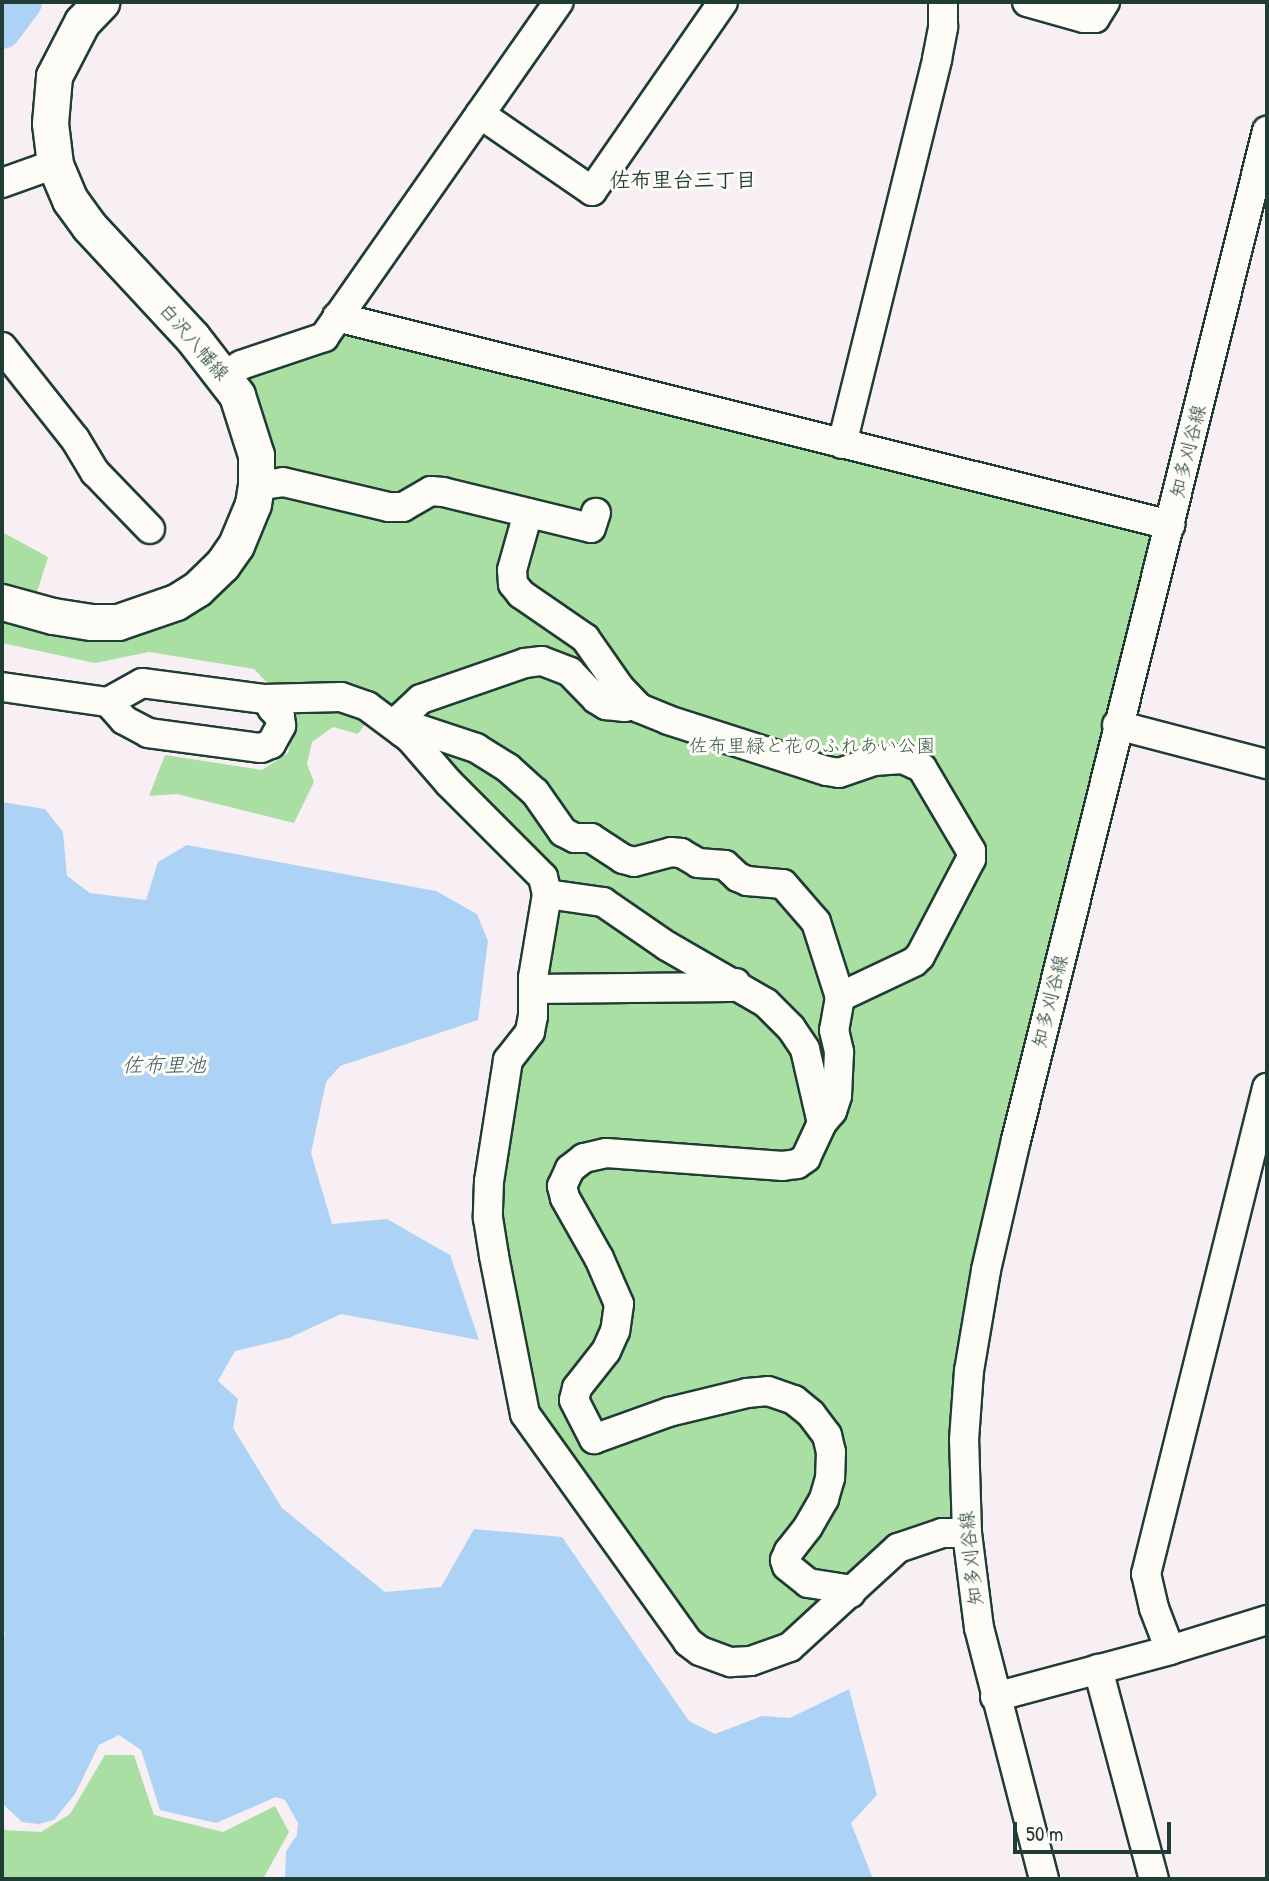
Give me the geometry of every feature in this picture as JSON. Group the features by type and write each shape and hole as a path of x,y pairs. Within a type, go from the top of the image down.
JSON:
{"main road":[{"name":"白沢八幡線","path":"2,602 53,616 92,622 118,622 176,602 197,589 236,545 253,504 256,486 256,455 237,395 224,376 89,226 70,200 55,164 50,123 54,76 82,22 101,2"}],"street":[{"path":"224,376 241,365 324,337 559,2"},
{"path":"480,114 592,191 723,2"},
{"path":"842,444 937,59 943,27 943,2"},
{"path":"1027,2 1084,18 1095,18 1105,2"},
{"name":"知多刈谷線","path":"1044,1879 979,1628 967,1532 964,1440 969,1371 986,1270 1117,725 1170,525 1267,131"},
{"path":"2,183 55,164"},
{"path":"337,317 1170,525"},
{"path":"2,347 75,439 95,472 150,529"},
{"path":"256,486 283,481 389,507 404,507 431,491 443,492 591,528 596,513"},
{"path":"528,513 512,570 513,584 520,594 585,638 631,701 668,720 827,772 839,773 874,761 903,760 922,768 971,851 969,866 914,962 839,997"},
{"path":"397,728 421,699 525,663 542,661 570,672 596,699 606,705 625,707 631,701"},
{"path":"2,687 108,702 142,683 272,700 341,697 367,706 397,728 543,877 547,894 533,989 530,1032 508,1060 489,1181 488,1217 525,1414 688,1642 700,1651 731,1662 751,1661 790,1647 898,1548 942,1533 967,1532"},
{"path":"108,702 124,720 148,733 261,748 271,744 281,726 280,717 272,708 272,700"},
{"path":"1117,725 1267,764"},
{"path":"397,728 410,726 476,748 508,768 535,792 562,832 575,838 591,838 623,859 634,862 671,852 681,853 698,863 725,866 747,881 783,884 816,922 839,997 834,1030 839,1052 837,1096 832,1111 822,1123 806,1158 797,1164 783,1166 606,1153 584,1158 570,1169 562,1186 565,1198 599,1258 619,1304 615,1331 606,1351 577,1388 574,1400 594,1439 669,1412 747,1393 768,1391 794,1400 811,1414 827,1435 831,1452 830,1478 814,1518 785,1560 787,1566 808,1583 845,1589 850,1594"},
{"path":"547,894 603,902 667,946 736,983 766,1003 791,1028 805,1049 822,1123"},
{"path":"533,989 730,986 736,983"},
{"path":"1170,1650 1154,1608 1146,1574 1267,1088"},
{"path":"995,1697 1170,1650 1267,1620"},
{"path":"1098,1670 1154,1879"}],"green space":[{"name":"佐布里緑と花のふれあい公園","path":"348,331 1170,525 986,1270 967,1533 942,1533 790,1647 716,1659 525,1414 488,1218 554,904 415,718 383,699 358,734 333,727 312,742 307,764 314,782 294,823 177,794 149,796 165,755 262,770 288,753 297,714 254,669 149,652 95,663 2,643 2,532 48,557 28,621 99,637 255,536 245,385 251,372 330,347"},
{"path":"105,1755 134,1755 154,1815 223,1832 275,1806 289,1832 263,1879 2,1879 2,1822 5,1830 41,1832 70,1814"}],"water":[{"name":"佐布里池","path":"2,802 45,809 63,832 67,876 90,893 146,900 158,862 187,845 436,891 477,914 488,941 478,1020 340,1066 326,1082 311,1153 332,1224 387,1219 450,1255 479,1340 341,1314 289,1338 235,1351 218,1381 238,1399 233,1428 282,1508 385,1592 441,1587 474,1529 562,1537 689,1721 715,1734 762,1716 790,1718 849,1689 877,1795 851,1823 873,1879 285,1879 286,1851 297,1835 298,1823 285,1800 276,1797 216,1823 160,1810 141,1750 119,1735 99,1745 75,1794 54,1820 38,1824 22,1822 6,1807 2,1802 2,1641 5,1634 2,1630"}],"waterway":[{"path":"2,30 23,2"}],"district":[{"name":"佐布里台三丁目","path":"683,180"}]}
